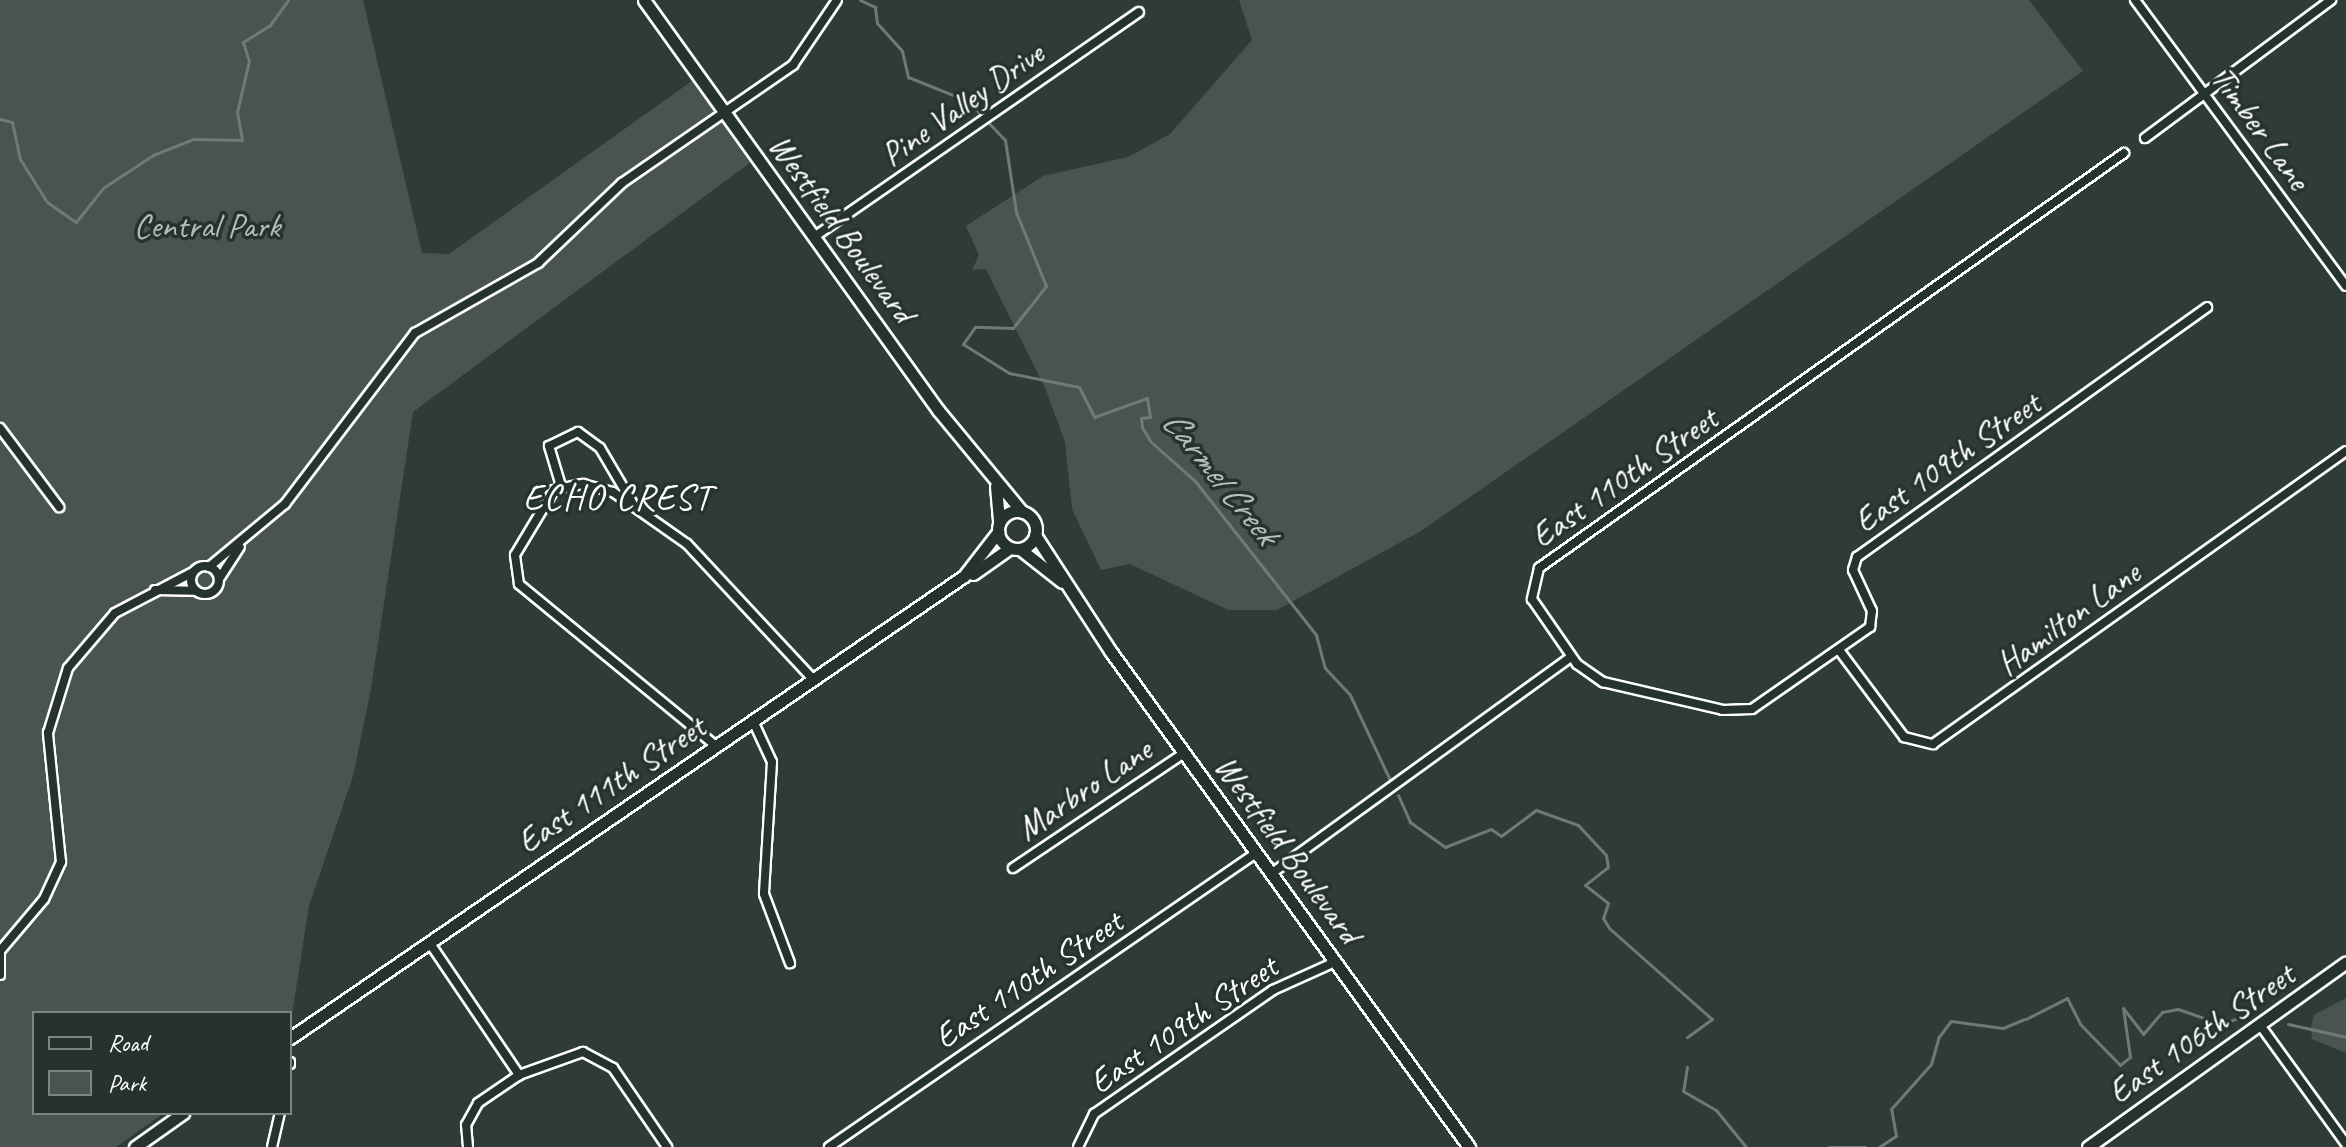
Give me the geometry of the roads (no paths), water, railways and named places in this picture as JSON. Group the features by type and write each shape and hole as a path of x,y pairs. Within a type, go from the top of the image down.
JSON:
{"main road":[{"name":"Westfield Boulevard","path":"644,0 996,486 1022,512 1063,582 1469,1147"},
{"path":"996,486 998,528"},
{"path":"998,528 1022,512"},
{"name":"Westfield Boulevard","path":"998,528 1015,549 1063,582"},
{"name":"East 111th Street","path":"964,576 998,528"},
{"name":"East 111th Street","path":"292,1037 964,576 1035,535"},
{"name":"East 106th Street","path":"2091,1146 2346,962"},
{"path":"135,1147 180,1115"}],"street":[{"path":"155,590 208,594 240,547 299,487 415,333 538,263 622,183 793,65 837,0"},
{"name":"Timber Lane","path":"2135,0 2346,286"},
{"path":"2145,138 2331,0"},
{"name":"Pine Valley Drive","path":"814,237 996,114 1139,12"},
{"name":"East 110th Street","path":"1571,657 1532,599 1539,568 2124,153"},
{"name":"East 109th Street","path":"1571,657 1625,691 1735,711 1766,701 1839,650 1872,621 1854,578 1857,557 2207,307"},
{"path":"0,428 59,507"},
{"path":"561,486 549,446 578,432 600,448 633,505"},
{"name":"Hamilton Lane","path":"1839,650 1904,737 1933,744 2346,451"},
{"path":"561,486 603,488 633,505 713,565 814,680"},
{"path":"561,486 522,537 514,564 519,584 716,746"},
{"path":"0,975 0,951 44,899 61,862 63,830 48,753 59,690 73,660 106,620 155,590 209,567 240,547"},
{"path":"209,567 219,580"},
{"path":"193,572 194,591"},
{"path":"1271,874 1571,657"},
{"path":"753,721 772,762 764,894 790,963"},
{"name":"Marbro Lane","path":"1013,868 1184,753"},
{"name":"East 110th Street","path":"829,1147 1256,853"},
{"path":"429,942 519,1075"},
{"name":"East 109th Street","path":"1078,1147 1094,1114 1273,990 1335,962"},
{"path":"2260,1025 2346,1144"},
{"path":"468,1147 472,1110 519,1075 572,1052 593,1053 617,1074 667,1147"},
{"path":"272,1147 280,1115"}],"waterway":[{"name":"Carmel Creek","path":"0,119 12,122 20,159 47,202 76,222 103,188 153,155 193,139 242,140 237,112 249,61 243,42 270,25 288,0"},
{"name":"Carmel Creek","path":"860,0 875,7 877,23 902,51 908,77 968,101 1005,140 1016,212 1046,286 1013,328 975,327 963,344 1009,373 1079,387 1094,417 1147,398 1150,417 1141,418 1150,441 1195,481 1316,635 1325,668 1350,695 1390,780"},
{"name":"Carmel Creek","path":"1398,795 1410,822 1445,847 1491,829 1501,836 1536,810 1578,825 1606,855 1608,867 1585,885 1608,903 1603,918 1609,928 1712,1019 1687,1037"},
{"name":"Carmel Creek","path":"2026,1019 2067,998 2080,1024 2120,1065 2130,1057 2123,1008 2143,1034 2162,1012 2178,1009 2221,1024 2244,1016"},
{"name":"Carmel Creek","path":"1938,1038 1951,1021 2003,1028 2024,1019"},
{"name":"Carmel Creek","path":"2288,1024 2346,1037"},
{"name":"Carmel Creek","path":"1879,1147 1896,1136 1891,1109 1931,1064 1938,1039"},
{"name":"Carmel Creek","path":"1687,1067 1683,1091 1716,1110 1746,1147"},
{"name":"Carmel Creek","path":"1828,1147 1865,1147"}],"district":[{"name":"ECHO CREST","path":"618,498"}],"park label":[{"name":"Central Park","path":"207,226"}]}
